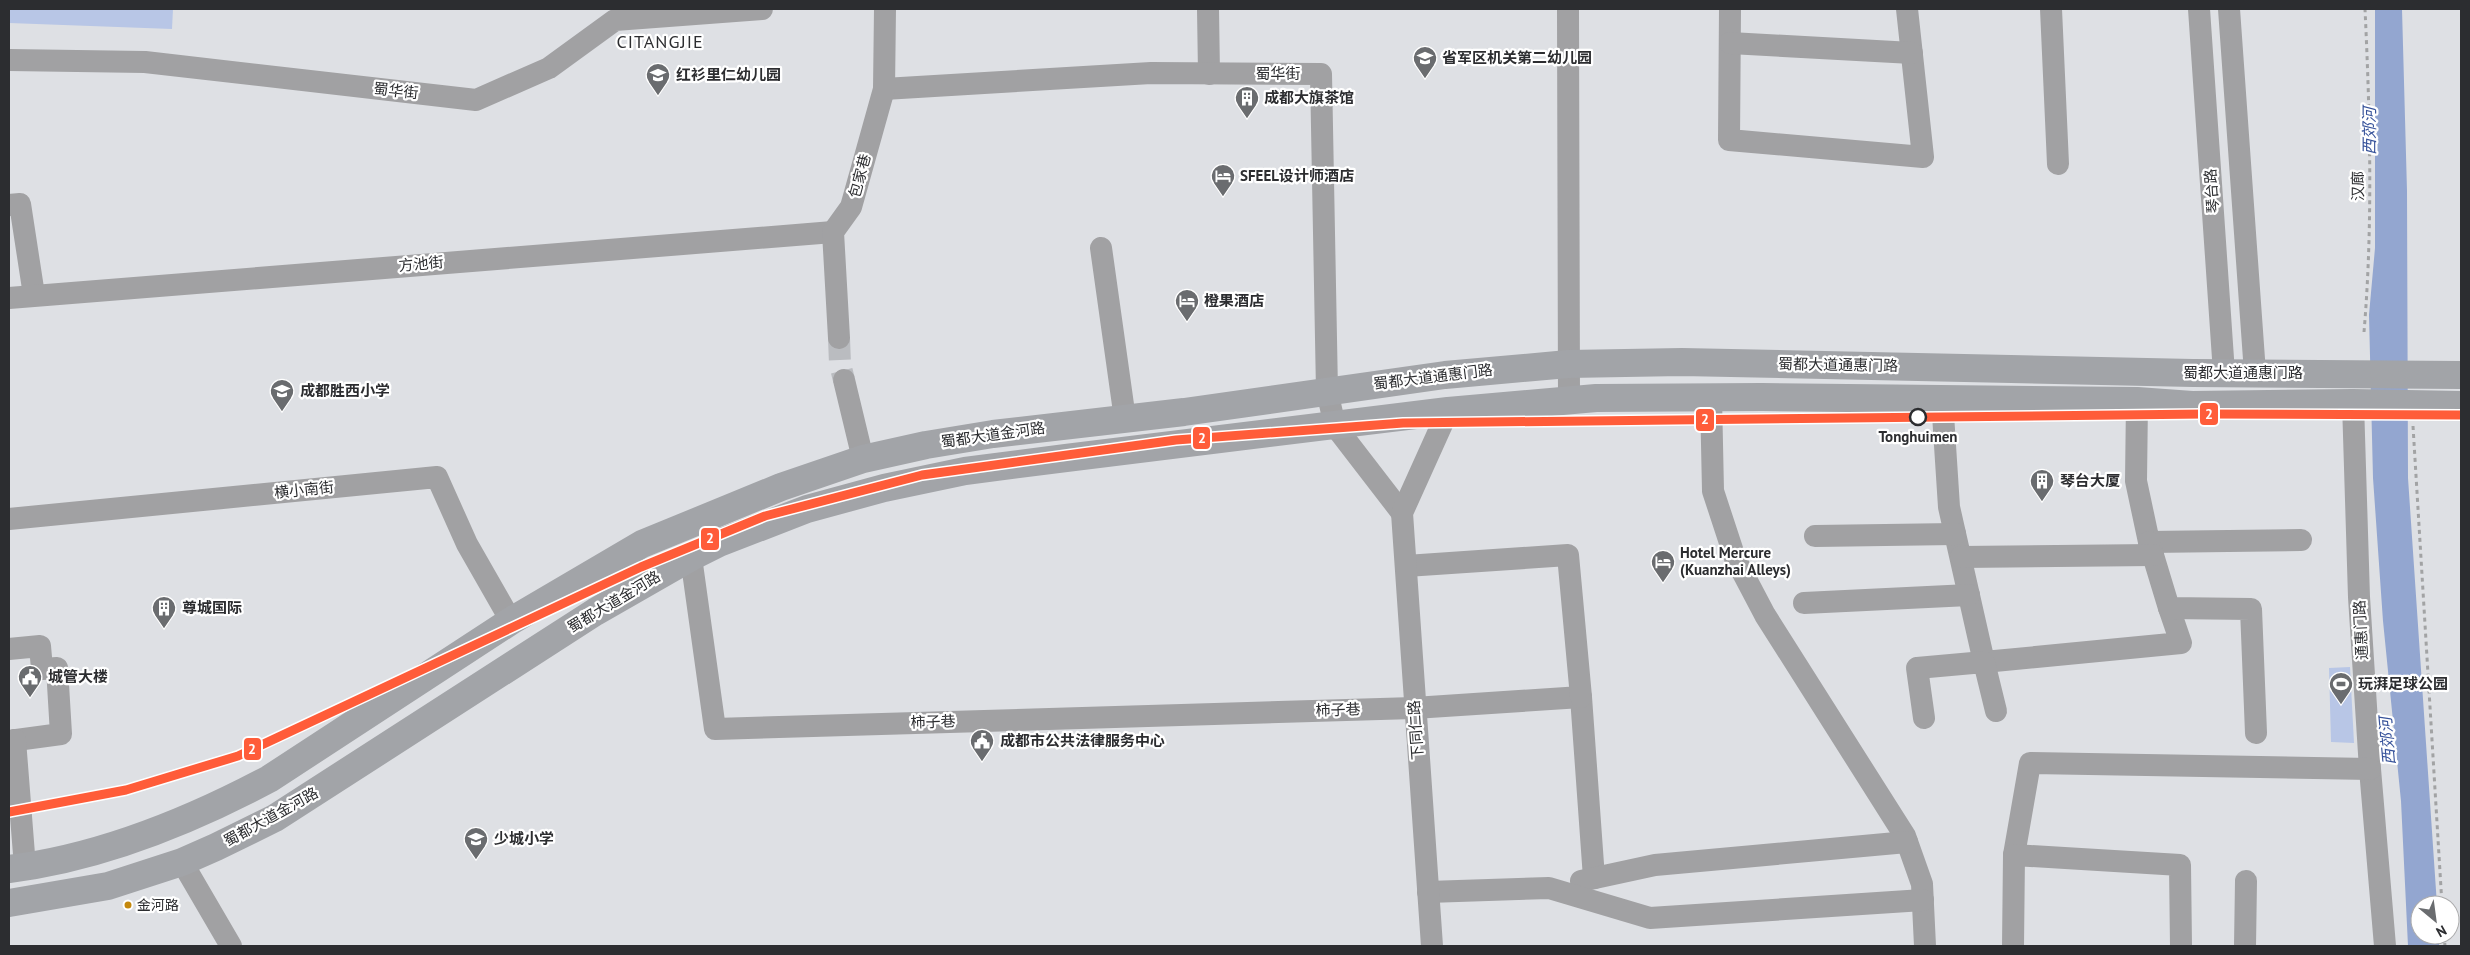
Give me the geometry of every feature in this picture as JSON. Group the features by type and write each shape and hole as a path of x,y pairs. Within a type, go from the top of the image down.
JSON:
{"main road":[{"name":"蜀都大道通惠门路","path":"1327,391 1445,375 1568,364 1682,362 2224,373 2461,375"},
{"path":"1335,426 1445,375"},
{"name":"蜀都大道金河路","path":"17,868 100,848 160,829 234,797 269,778 510,621 642,544 772,491 863,459 926,445 993,434 1327,391"},
{"name":"蜀都大道通惠门路","path":"1448,411 1596,398 2137,401 2192,405 2353,403 2461,405"},
{"name":"蜀都大道金河路","path":"9,903 108,886 182,862 275,818 595,612 691,557 806,509 884,488 947,475 1066,458 1448,411"}],"street":[{"name":"蜀华街","path":"9,60 144,62 476,100 549,68 601,18 615,20 762,9"},
{"name":"包家巷","path":"832,232 851,207 884,89 885,9"},
{"path":"1208,9 1209,74"},
{"path":"1568,9 1569,401"},
{"path":"1730,9 1729,140 1923,157 1908,9"},
{"path":"2051,9 2058,164"},
{"name":"琴台路","path":"2199,9 2224,373"},
{"name":"琴台路","path":"2228,9 2255,373"},
{"path":"1730,44 1912,53"},
{"name":"蜀华街","path":"884,89 1151,73 1321,74 1327,391 1335,426"},
{"path":"9,206 20,204 34,295"},
{"path":"832,232 839,338"},
{"name":"方池街","path":"9,298 832,232"},
{"path":"1101,248 1125,418"},
{"path":"844,380 863,459"},
{"path":"1711,398 1713,491 1735,558 1765,614 1907,842 1922,884 1926,946"},
{"path":"1942,399 1949,507 1996,711"},
{"path":"1924,718 1916,668 2181,643 2151,549 2136,481 2137,401"},
{"name":"通惠门路","path":"2353,403 2359,597 2370,769 2385,946"},
{"name":"下同仁路","path":"1432,946 1414,708 1402,513 1448,411"},
{"path":"1335,426 1402,513"},
{"name":"横小南街","path":"9,520 437,477 467,544 510,621"},
{"path":"1815,536 1955,534"},
{"path":"1961,557 2301,540"},
{"path":"1406,566 1568,554 1581,697 1594,878"},
{"name":"柿子巷","path":"691,557 715,729 1414,708"},
{"path":"1804,603 1969,595"},
{"path":"2170,608 2251,609 2256,733"},
{"path":"9,649 40,646 42,669 57,668 61,734 12,741 17,868"},
{"path":"1414,708 1581,697"},
{"path":"2013,946 2014,855 2030,763 2370,769"},
{"path":"1428,892 1549,888 1655,865 1907,842"},
{"path":"2014,855 2180,865 2181,946"},
{"path":"182,862 231,946"},
{"path":"2245,946 2246,881"},
{"path":"1549,888 1650,918 1923,900"}],"path":[{"name":"汉廊","path":"2364,332 2370,258 2369,98 2365,9"},
{"path":"2414,440 2441,895"}],"shaded area":[{"path":"9,9 173,9 172,29 9,23"},
{"path":"2375,9 2402,9 2407,191 2408,478 2436,895 2410,895 2410,945 2439,946 2408,946 2401,801 2383,621 2373,478 2369,315 2375,248"},
{"name":"玩湃足球公园","path":"2350,667 2354,743 2331,742 2329,668"}],"tunnel":[{"path":"839,338 840,364 844,380"}],"transit line":[{"name":"2","path":"9,812 126,790 238,756 641,567 765,516 922,475 1176,440 1403,423 2204,414 2461,415"}],"place":[{"name":"省军区机关第二幼儿园","path":"1425,79"},
{"name":"红衫里仁幼儿园","path":"658,96"},
{"name":"成都大旗茶馆","path":"1247,119"},
{"name":"SFEEL设计师酒店","path":"1223,197"},
{"name":"橙果酒店","path":"1187,322"},
{"name":"成都胜西小学","path":"282,412"},
{"name":"Tonghuimen","path":"1918,417"},
{"name":"琴台大厦","path":"2042,502"},
{"name":"Hotel Mercure (Kuanzhai Alleys)","path":"1663,583"},
{"name":"尊城国际","path":"164,629"},
{"name":"城管大楼","path":"30,698"},
{"name":"玩湃足球公园","path":"2341,705"},
{"name":"成都市公共法律服务中心","path":"982,762"},
{"name":"少城小学","path":"476,860"},
{"name":"金河路","path":"128,905"}],"district":[{"name":"CITANGJIE","path":"660,42"}],"water label":[{"name":"西郊河","path":"2369,131"},
{"name":"西郊河","path":"2387,741"}]}
